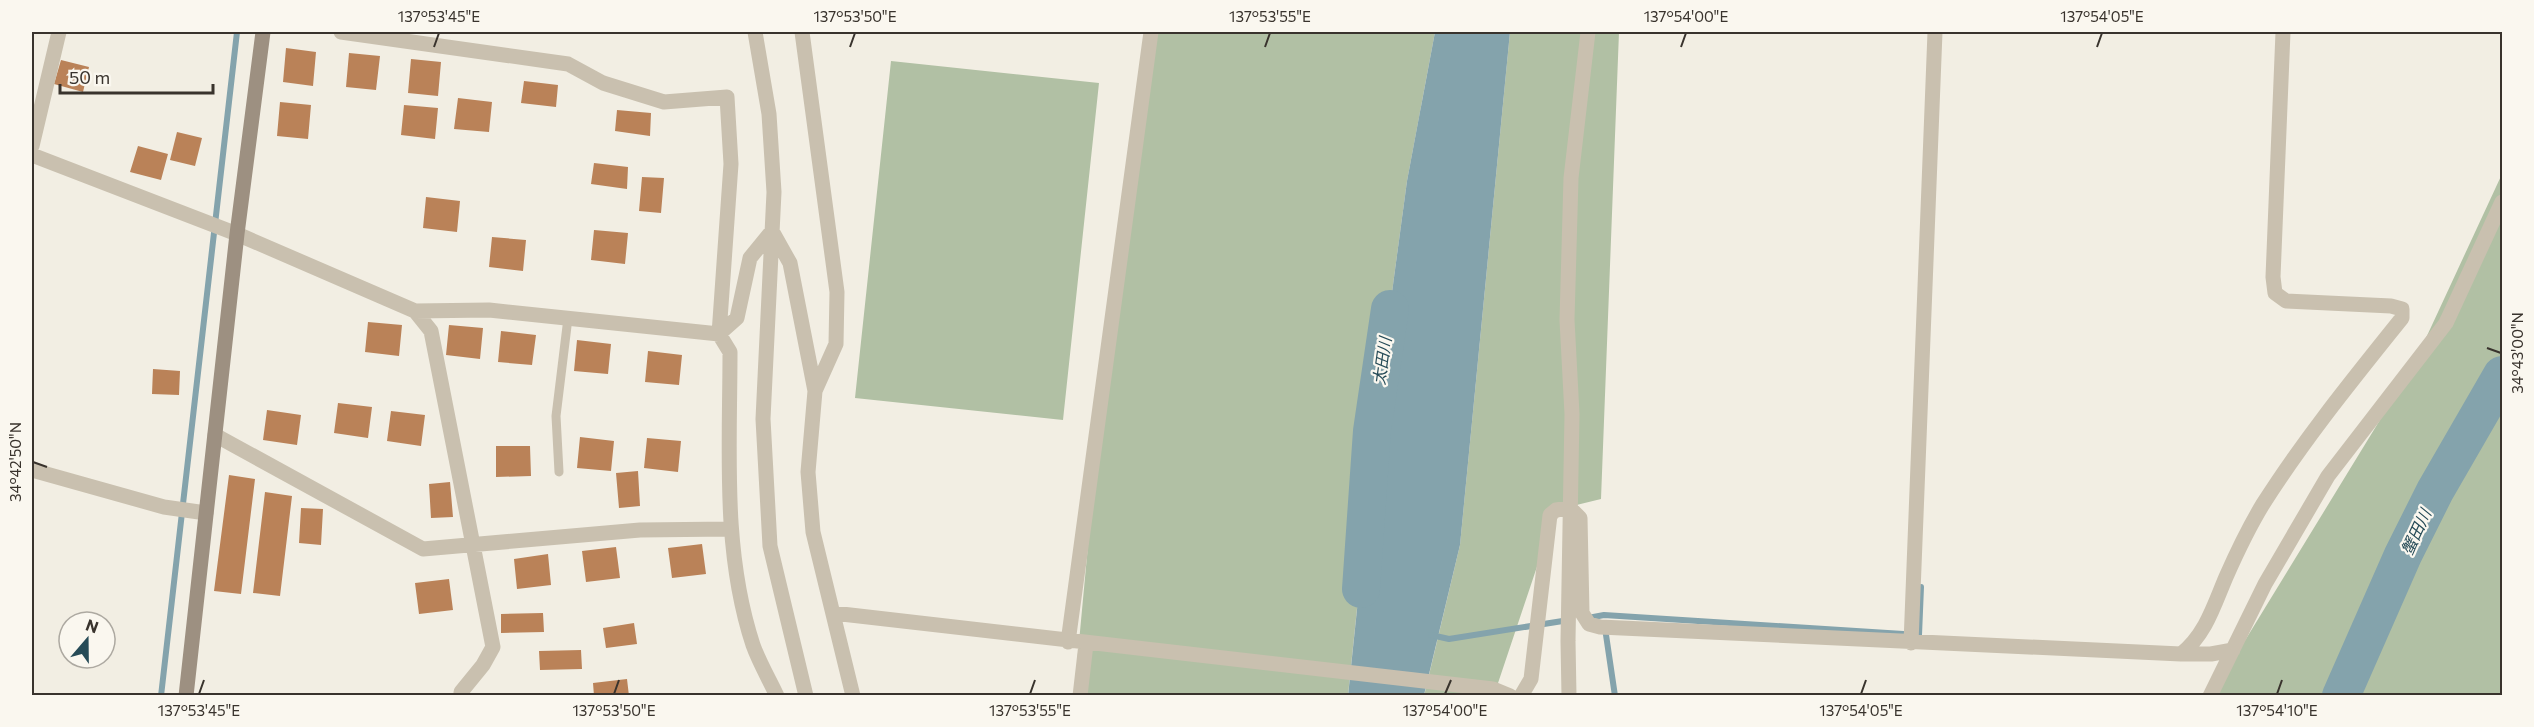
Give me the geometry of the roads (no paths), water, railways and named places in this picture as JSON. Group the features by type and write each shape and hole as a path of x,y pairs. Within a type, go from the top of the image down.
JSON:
{"street":[{"path":"32,146 59,32"},
{"path":"186,696 237,234 263,32"},
{"path":"341,32 568,64 603,83 664,102 727,97 731,164 719,334 730,352 730,529 738,583 754,646 777,696"},
{"path":"755,32 770,114 774,192 764,419 770,546 806,696"},
{"path":"802,32 837,292 836,344 815,391"},
{"path":"1068,642 1151,32"},
{"path":"1569,696 1572,414 1567,320 1571,178 1588,32"},
{"path":"1911,643 1935,32"},
{"path":"2181,654 2202,633 2236,554 2262,506 2299,448 2402,318 2402,309 2391,306 2286,301 2275,293 2273,278 2283,32"},
{"path":"32,155 237,234 415,311 489,310 719,334 736,318 750,258 772,231"},
{"path":"2210,696 2265,584 2328,476 2446,323 2502,202"},
{"path":"772,231 790,263 815,391 808,472 813,532 853,696"},
{"path":"415,311 431,331 493,648 460,696"},
{"path":"215,435 423,549 640,530 730,529"},
{"path":"32,470 164,507 206,513"},
{"path":"1570,508 1580,518 1582,613 1589,624 1600,627 2181,654 2211,654 2233,650"},
{"path":"1521,696 1531,680 1550,515 1556,510 1570,508"},
{"path":"833,613 1093,645 1493,689 1510,696"},
{"path":"1080,696 1093,645"}],"lane":[{"path":"559,472 556,416 568,318"}],"water":[{"path":"1435,32 1510,32 1460,545 1424,695 1348,696 1383,359 1407,181"}],"waterway":[{"path":"161,696 237,32"},
{"name":"太田川","path":"1361,589 1372,431 1390,309"},
{"name":"蟹田川","path":"2341,696 2403,555 2435,491 2502,375"},
{"path":"1588,618 1604,615 1919,635 1921,587"},
{"path":"1431,635 1449,639 1569,620"},
{"path":"1605,628 1615,696"}]}
